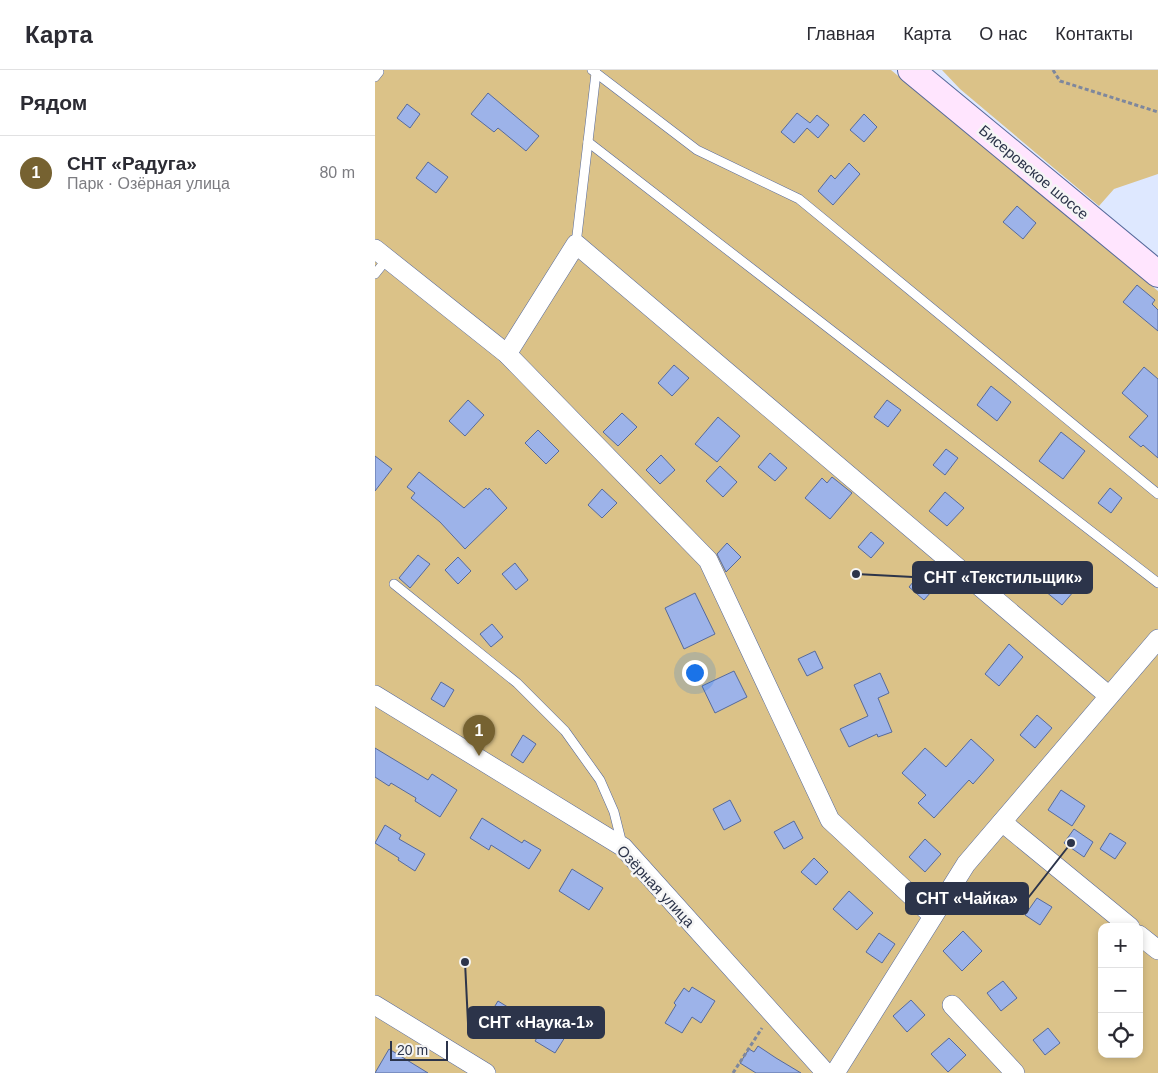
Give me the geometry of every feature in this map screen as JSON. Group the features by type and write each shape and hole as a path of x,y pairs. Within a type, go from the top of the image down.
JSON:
{"main road":[{"name":"Бисеровское шоссе","path":"911,70 1158,274"}],"street":[{"path":"507,354 575,244 1109,696"},
{"path":"381,254 507,354 708,560 830,820 933,916"},
{"path":"835,1073 966,864 1158,639"},
{"name":"Озёрная улица","path":"375,694 623,847 826,1073"},
{"path":"1002,822 1125,923"},
{"path":"1143,938 1158,950"},
{"path":"375,1005 486,1073"},
{"path":"952,1005 1015,1073"}],"lane":[{"path":"575,244 588,142 594,71"},
{"path":"594,71 697,150 799,199 1158,494"},
{"path":"588,142 1158,583"},
{"path":"375,274 381,254"},
{"path":"394,584 517,682 565,731 600,780 614,812 623,847"}],"path":[{"path":"1053,70 1060,81 1158,112"},
{"path":"733,1073 771,1012"}],"shaded area":[{"path":"375,70 891,70 1158,291 1158,1073 375,1073"},
{"path":"942,70 1158,70 1158,174 1114,189 1099,206 960,89"}],"building":[{"path":"488,93 539,136 526,151 498,128 494,132 471,114"},
{"path":"407,104 420,114 410,128 397,118"},
{"path":"797,113 810,123 817,115 829,125 818,138 807,128 794,143 781,132"},
{"path":"864,114 877,127 864,142 850,130"},
{"path":"428,162 448,177 436,193 416,178"},
{"path":"849,163 860,174 833,205 818,191 831,175 835,179"},
{"path":"1017,206 1036,223 1023,239 1003,222"},
{"path":"1137,285 1155,300 1152,304 1158,310 1158,331 1123,302"},
{"path":"674,365 689,378 672,396 658,383"},
{"path":"1144,367 1158,379 1158,458 1143,445 1141,447 1129,437 1148,416 1122,393"},
{"path":"991,386 1011,402 997,421 977,405"},
{"path":"468,400 484,415 465,436 449,421"},
{"path":"887,400 901,410 888,427 874,417"},
{"path":"622,413 637,427 618,446 603,432"},
{"path":"718,417 740,436 717,462 695,444"},
{"path":"538,430 559,451 546,464 525,443"},
{"path":"1061,432 1085,451 1063,479 1039,461"},
{"path":"946,449 958,458 945,475 933,465"},
{"path":"770,453 787,468 775,481 758,467"},
{"path":"661,455 675,470 660,484 646,470"},
{"path":"375,456 392,469 375,491"},
{"path":"720,466 737,482 723,497 706,481"},
{"path":"419,472 464,508 486,488 488,490 489,488 507,508 465,549 440,522 411,498 415,493 407,487"},
{"path":"832,477 852,493 830,519 805,498 822,478 827,483"},
{"path":"1110,488 1122,498 1111,513 1098,503"},
{"path":"602,489 617,503 602,518 588,505"},
{"path":"945,492 964,508 947,526 929,511"},
{"path":"871,532 884,543 871,558 858,547"},
{"path":"727,543 741,557 726,572 717,554"},
{"path":"418,555 430,564 410,588 399,578"},
{"path":"458,557 471,571 458,584 445,570"},
{"path":"515,563 528,580 516,590 502,574"},
{"path":"922,571 938,584 924,600 909,587"},
{"path":"1057,577 1074,591 1062,605 1045,591"},
{"path":"695,593 715,634 684,649 665,608"},
{"path":"492,624 503,637 491,647 480,634"},
{"path":"1009,644 1023,657 999,686 985,674"},
{"path":"815,651 823,668 807,676 798,659"},
{"path":"734,671 747,697 715,713 702,686"},
{"path":"880,673 889,693 878,698 892,732 878,737 877,734 849,747 840,729 868,716 854,685"},
{"path":"441,682 454,690 444,707 431,699"},
{"path":"1037,715 1052,728 1035,748 1020,735"},
{"path":"523,735 536,744 523,763 511,755"},
{"path":"971,739 994,760 973,784 969,780 934,818 918,803 926,795 902,773 925,748 946,767"},
{"path":"375,748 428,780 432,774 457,790 440,817 415,801 416,798 391,783 389,786 375,777"},
{"path":"1061,790 1085,806 1072,826 1048,810"},
{"path":"730,800 741,821 724,830 713,809"},
{"path":"482,818 522,843 524,840 541,850 529,869 491,845 489,850 470,838"},
{"path":"794,821 803,838 784,849 774,832"},
{"path":"385,825 401,835 399,839 425,854 415,871 375,843"},
{"path":"1074,829 1093,842 1084,857 1064,843"},
{"path":"1110,833 1126,843 1115,859 1100,849"},
{"path":"925,839 941,854 925,872 909,857"},
{"path":"814,858 828,872 816,885 801,872"},
{"path":"572,869 603,888 589,910 559,891"},
{"path":"849,891 873,913 857,930 833,909"},
{"path":"1037,898 1052,907 1040,925 1025,915"},
{"path":"963,931 982,951 962,971 943,951"},
{"path":"879,933 895,944 882,963 866,952"},
{"path":"1003,981 1017,998 1001,1011 987,993"},
{"path":"692,987 715,1001 701,1023 692,1017 682,1033 665,1023 676,1005 674,1003 684,988 689,992"},
{"path":"911,1000 925,1015 907,1032 893,1016"},
{"path":"498,1001 511,1009 501,1027 487,1019"},
{"path":"552,1013 572,1026 555,1053 535,1041"},
{"path":"1048,1028 1060,1043 1045,1055 1033,1040"},
{"path":"949,1038 966,1055 948,1072 931,1054"},
{"path":"758,1046 801,1073 756,1073 740,1063 749,1049 754,1052"},
{"path":"389,1049 428,1073 375,1073"}],"place":[{"name":"СНТ «Текстильщик»","path":"856,574"},
{"name":"СНТ «Радуга»","path":"479,756"},
{"name":"СНТ «Чайка»","path":"1071,843"},
{"name":"СНТ «Наука-1»","path":"465,962"}]}
